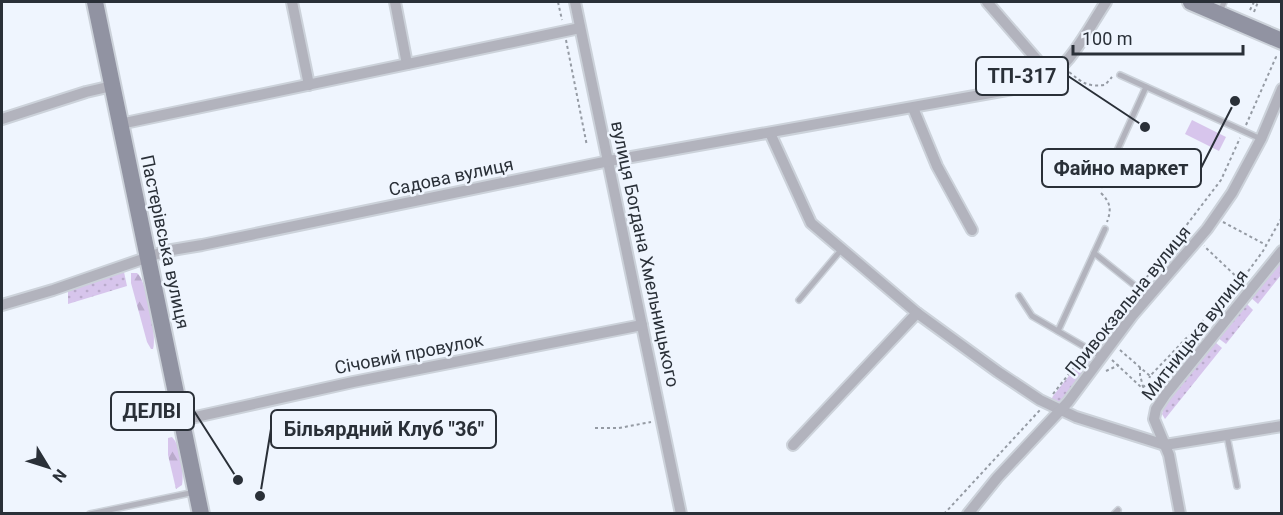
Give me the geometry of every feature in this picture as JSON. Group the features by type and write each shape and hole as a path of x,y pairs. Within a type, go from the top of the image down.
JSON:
{"main road":[{"name":"Пастерівська вулиця","path":"94,2 201,513"},
{"path":"1191,2 1222,8 1278,51"}],"street":[{"path":"291,2 309,85"},
{"path":"395,2 407,64"},
{"name":"вулиця Богдана Хмельницького","path":"575,2 681,513"},
{"path":"987,2 1051,76"},
{"name":"Садова вулиця","path":"2,305 166,251 609,161 1036,85 1062,66 1106,2"},
{"path":"120,124 580,28"},
{"path":"2,116 112,86"},
{"name":"Привокзальна вулиця","path":"968,513 1060,410 1149,297 1198,241 1232,193 1261,139 1280,96"},
{"path":"913,108 937,166 972,230"},
{"path":"770,133 811,223 917,313 998,372 1046,403 1102,426 1165,445 1281,426"},
{"name":"Митницька вулиця","path":"1180,513 1170,459 1156,426 1154,417 1156,409 1281,250"},
{"path":"793,446 917,313"},
{"name":"Січовий провулок","path":"182,420 353,382 642,325"}],"lane":[{"path":"1120,75 1261,139"},
{"path":"1102,184 1146,87"},
{"path":"1058,331 1105,229"},
{"path":"799,300 841,250"},
{"path":"1094,253 1149,297"},
{"path":"1019,296 1032,316 1103,355"},
{"path":"1227,436 1237,486"},
{"path":"90,513 196,491"}],"path":[{"path":"558,2 587,146"},
{"path":"1254,2 1252,11 1258,2"},
{"path":"1278,51 1281,59"},
{"path":"944,513 1046,403 1221,180 1278,51"},
{"path":"1062,66 1086,85 1104,85 1112,77 1120,75"},
{"path":"1102,184 1100,191 1108,200 1110,209 1105,229"},
{"path":"1144,388 1150,376 1241,281 1266,245 1281,217"},
{"path":"1215,218 1266,245"},
{"path":"1198,241 1241,281"},
{"path":"1111,344 1150,376"},
{"path":"1103,355 1144,388"},
{"path":"1140,367 1148,408 1154,417"},
{"path":"595,428 625,428 663,420"}],"green space":[{"path":"1192,120 1226,137 1219,151 1185,134"},
{"path":"1279,262 1281,263 1281,275 1258,304 1250,297"},
{"path":"124,272 127,286 68,304 68,289"},
{"path":"131,273 137,273 141,278 148,297 154,333 153,349 147,342 131,283"},
{"path":"1246,303 1253,310 1226,344 1218,338"},
{"path":"1215,342 1222,348 1165,419 1162,414 1165,403"},
{"path":"1087,353 1091,359 1089,366 1062,401 1054,403 1051,400 1053,396"},
{"path":"172,437 178,446 183,473 182,485 176,489 168,455 168,438"}],"place":[{"name":"Файно маркет","path":"1235,101"},
{"name":"ТП-317","path":"1145,127"},
{"name":"ДЕЛВІ","path":"238,480"},
{"name":"Більярдний Клуб \"36\"","path":"260,496"}]}
